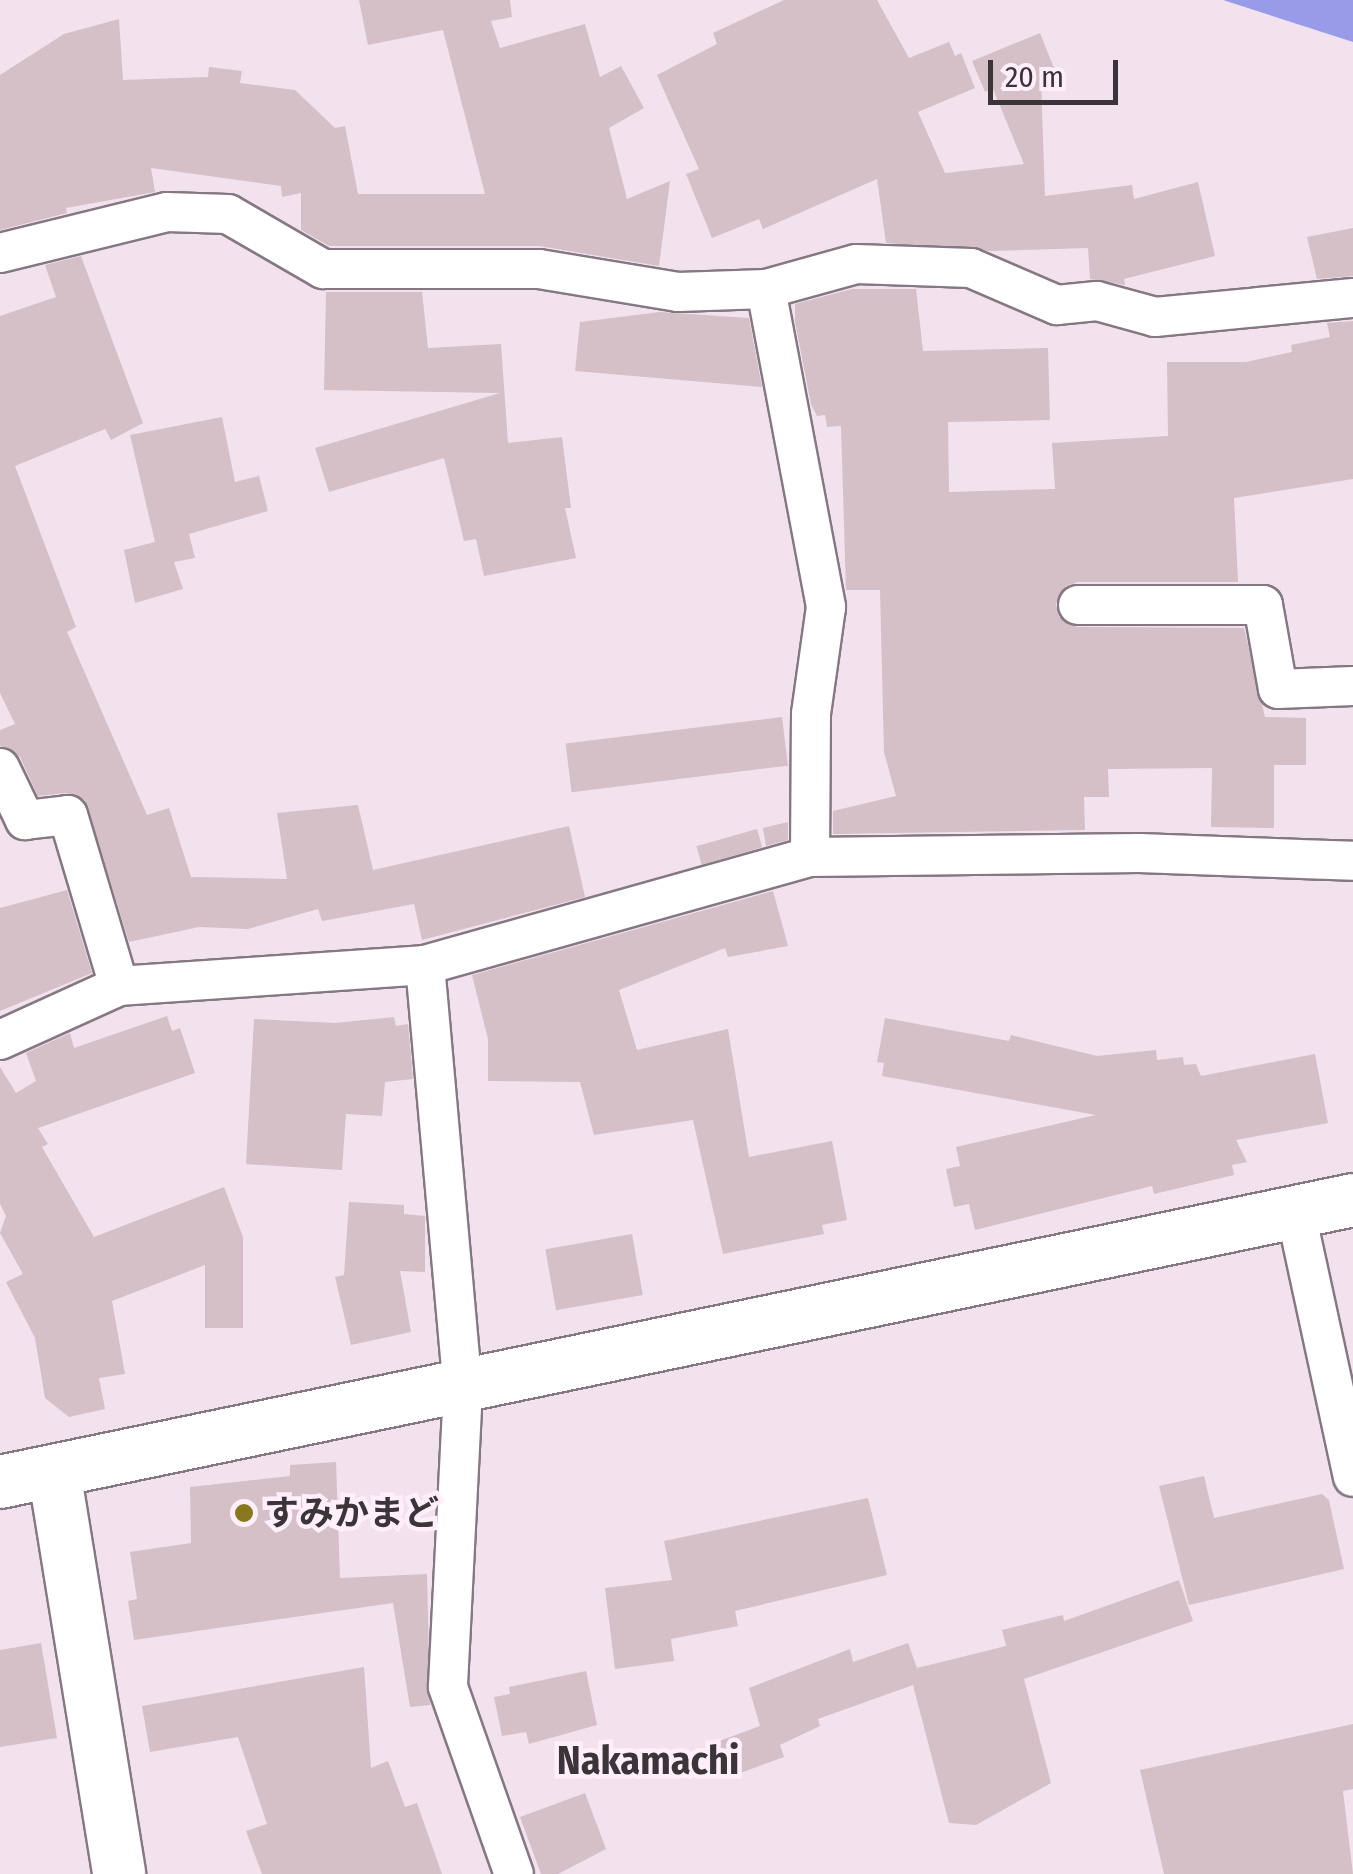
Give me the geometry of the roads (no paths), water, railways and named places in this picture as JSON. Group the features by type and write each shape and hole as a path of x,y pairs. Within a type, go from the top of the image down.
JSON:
{"street":[{"path":"0,253 166,212 228,214 323,269 538,270 678,292 766,288 856,264 971,268 1058,305 1097,300 1155,317 1353,298"},
{"path":"766,288 826,607 811,714 810,857"},
{"path":"1078,605 1263,605 1278,689 1353,686"},
{"path":"0,768 25,820 68,815 119,986"},
{"path":"0,1040 119,986 425,965 810,857 1139,853 1353,861"},
{"path":"425,965 463,1388 448,1687 514,1874"},
{"path":"0,1482 463,1388 1295,1209 1353,1200"},
{"path":"1295,1209 1353,1477"},
{"path":"54,1471 118,1874"}],"water":[{"path":"1223,0 1353,0 1353,42"}],"place":[{"name":"すみかまど","path":"244,1513"}],"district":[{"name":"Nakamachi","path":"648,1761"}]}
